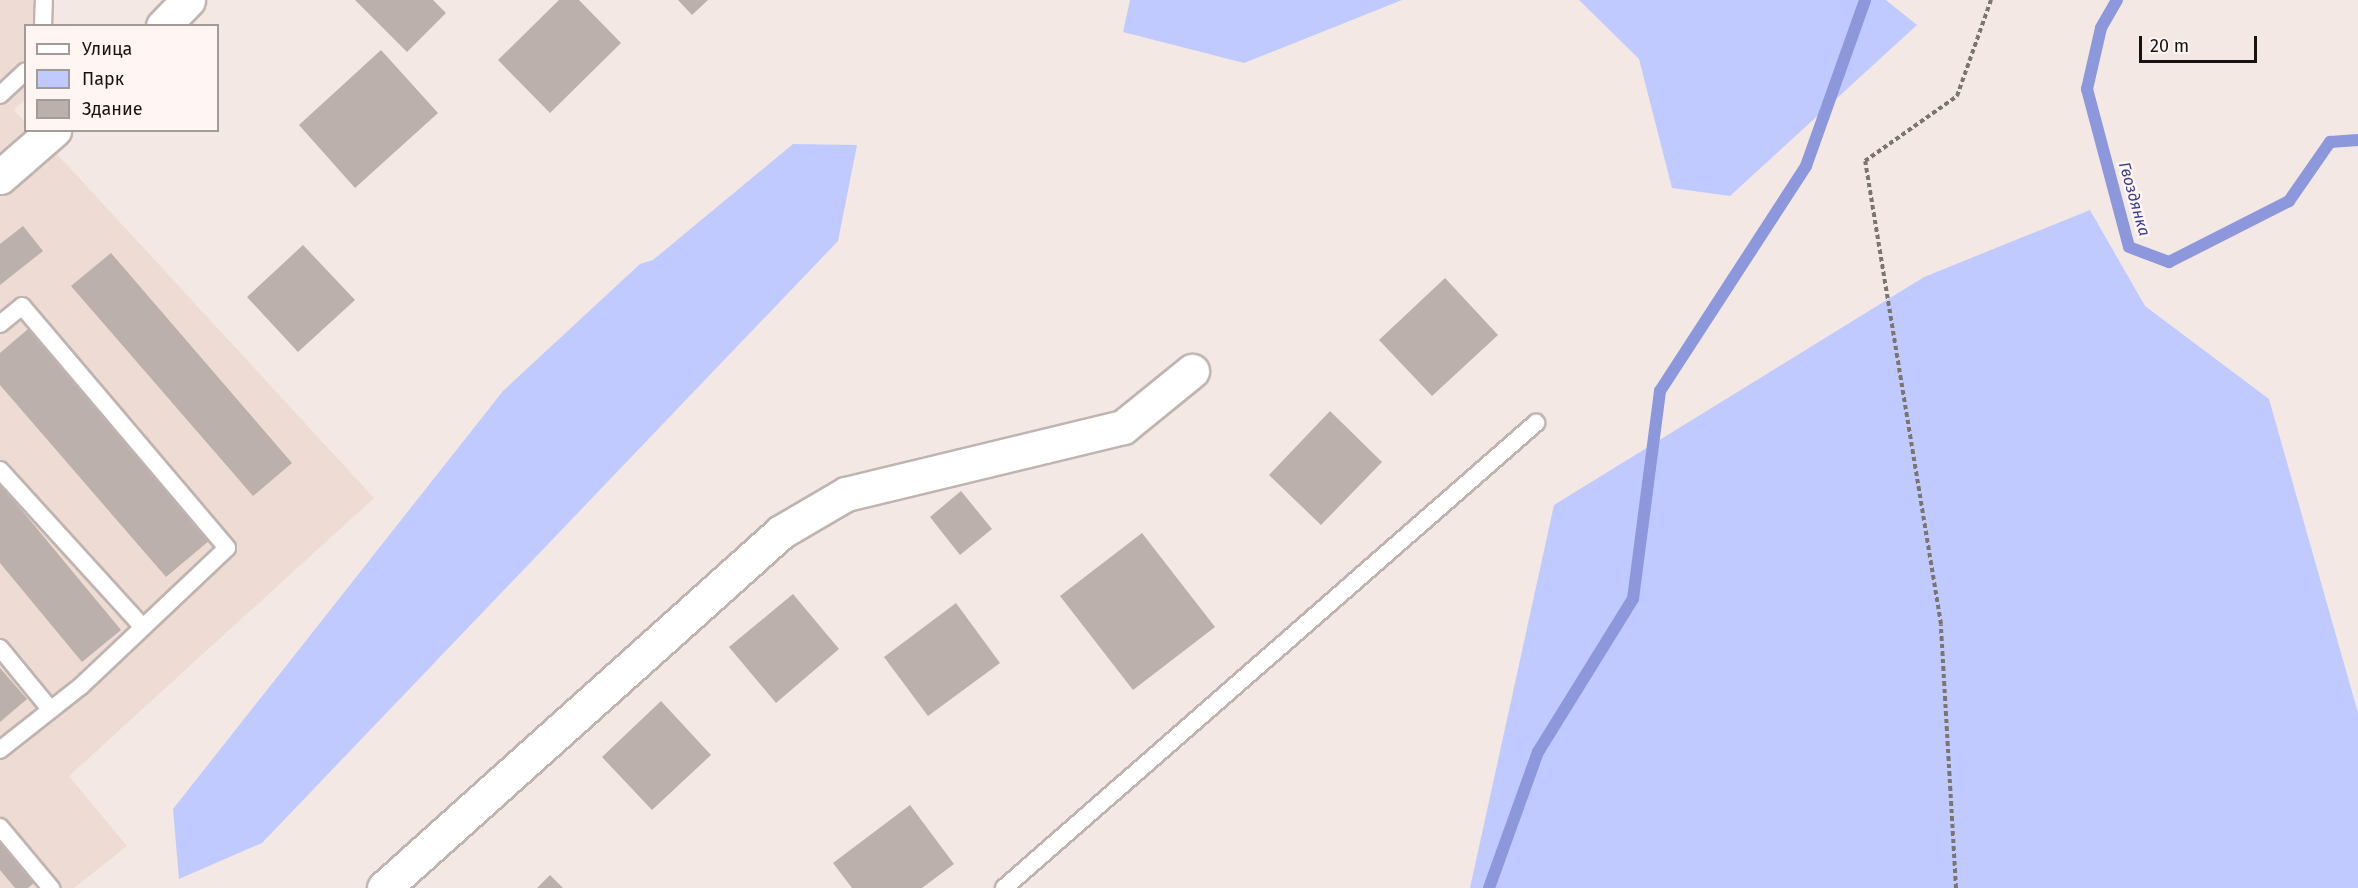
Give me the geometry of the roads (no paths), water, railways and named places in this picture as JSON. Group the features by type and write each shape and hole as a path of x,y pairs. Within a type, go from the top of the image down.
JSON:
{"street":[{"path":"165,24 188,0"},
{"path":"0,177 52,132"},
{"path":"384,888 781,532 846,494 1123,427 1192,370"}],"lane":[{"path":"43,24 44,0"},
{"path":"0,95 24,73"},
{"path":"0,324 22,306 227,548 51,710 0,750"},
{"path":"1004,888 1536,423"},
{"path":"0,470 143,627"},
{"path":"0,648 51,710"},
{"path":"0,827 51,888"}],"waterway":[{"path":"1489,888 1538,752 1633,599 1660,391 1806,166 1865,0"},
{"name":"Гвоздянка","path":"2117,0 2101,28 2087,89 2129,247 2169,262 2289,201 2330,142 2358,140"}]}
